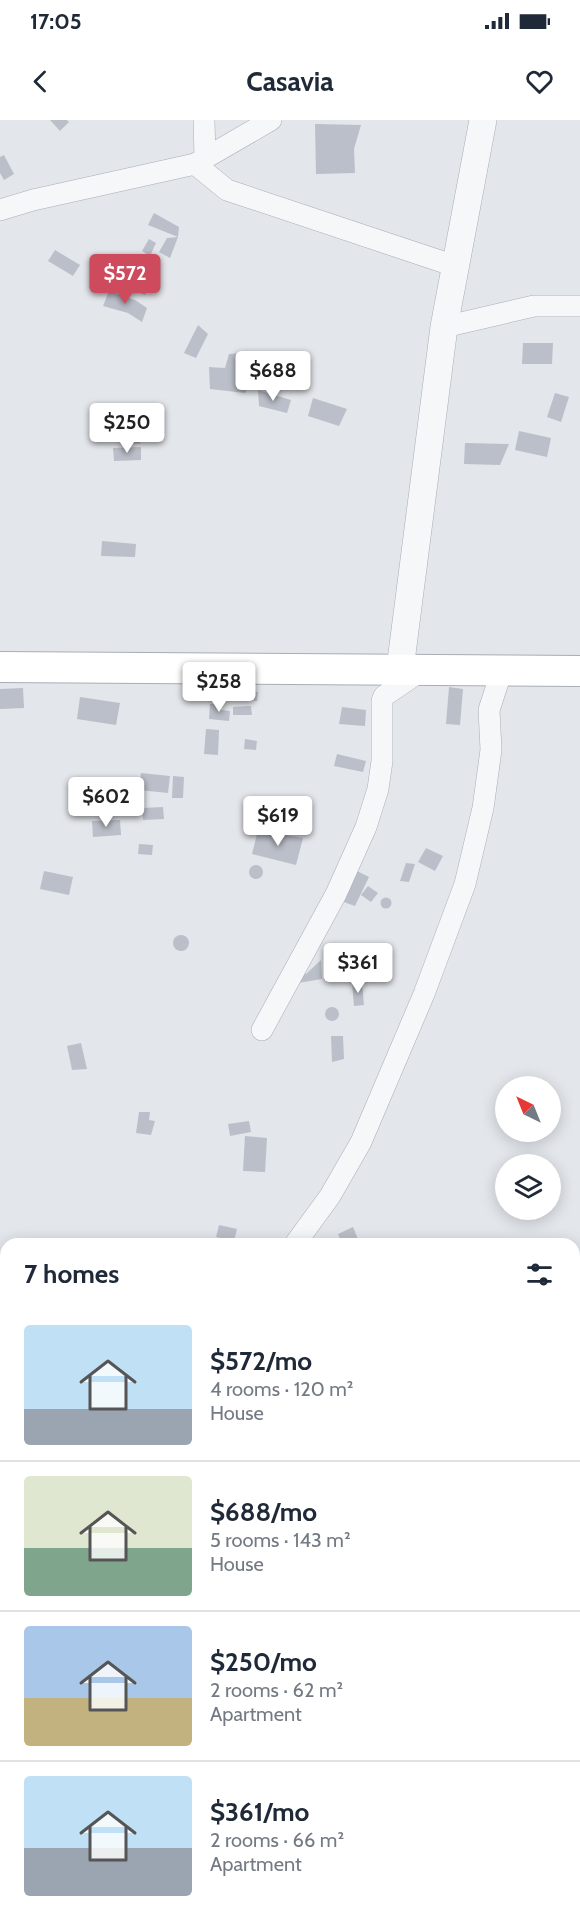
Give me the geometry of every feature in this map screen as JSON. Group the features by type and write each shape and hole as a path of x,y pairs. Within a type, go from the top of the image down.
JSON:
{"main road":[{"path":"0,667 580,671"}],"street":[{"path":"204,120 200,161 227,190 455,266"},
{"path":"0,210 33,200 200,161 271,120"},
{"path":"262,1030 336,894 366,827 378,789 382,760 382,701 384,696 412,669 444,327 483,120"},
{"path":"444,327 526,308 580,306"},
{"path":"299,1238 330,1197 361,1142 424,994 465,884 483,808 491,750 489,710 502,670"}],"building":[{"path":"50,120 67,120 69,122 60,131"},
{"path":"315,124 361,125 354,149 355,173 316,174"},
{"path":"4,155 14,174 4,180 0,173 0,157"},
{"path":"154,213 179,227 178,237 148,225"},
{"path":"178,237 170,258 159,252 167,238"},
{"path":"149,239 156,243 150,256 142,251"},
{"path":"55,250 80,265 73,276 48,261"},
{"path":"120,272 149,285 145,295 118,283"},
{"path":"109,291 135,300 147,308 142,322 128,313 103,306"},
{"path":"198,325 208,334 196,358 184,353"},
{"path":"523,343 553,343 552,364 522,364"},
{"path":"245,353 242,367 256,371 245,393 210,389 209,367 225,368 229,354"},
{"path":"258,390 291,400 287,413 259,406"},
{"path":"555,393 569,397 561,422 547,417"},
{"path":"313,398 347,409 339,426 308,416"},
{"path":"519,431 551,438 547,457 515,450"},
{"path":"128,432 140,432 140,444 128,443"},
{"path":"465,443 509,444 500,465 464,464"},
{"path":"141,447 141,460 114,461 113,448"},
{"path":"102,541 136,544 135,557 101,556"},
{"path":"449,687 463,689 460,725 446,724"},
{"path":"23,688 24,708 0,709 0,689"},
{"path":"235,689 258,692 257,701 233,698"},
{"path":"80,697 120,703 116,725 77,719"},
{"path":"210,704 221,704 221,710 230,711 229,721 209,719"},
{"path":"251,706 252,715 233,715 233,707"},
{"path":"342,707 366,710 365,726 339,724"},
{"path":"206,729 219,730 218,755 204,754"},
{"path":"245,739 257,741 256,750 244,749"},
{"path":"337,754 366,761 363,772 334,766"},
{"path":"141,773 170,776 168,793 139,790"},
{"path":"173,776 184,777 183,798 172,798"},
{"path":"163,807 164,819 143,820 142,808"},
{"path":"120,820 121,835 93,837 92,821"},
{"path":"258,830 303,838 296,865 252,854"},
{"path":"139,844 153,845 152,855 138,854"},
{"path":"426,848 443,856 435,871 418,862"},
{"path":"406,863 415,864 409,882 400,881"},
{"path":"253,865 259,865 263,872 259,879 253,879 249,875 249,869"},
{"path":"355,870 369,877 355,906 341,901"},
{"path":"44,871 73,877 69,895 40,889"},
{"path":"368,886 378,893 371,902 361,895"},
{"path":"386,897 392,903 386,909 380,903"},
{"path":"178,935 184,935 189,943 187,949 178,951 173,946 173,940"},
{"path":"321,960 322,979 298,983 297,972 306,974"},
{"path":"352,982 362,982 364,1005 354,1006"},
{"path":"329,1007 335,1007 339,1014 335,1021 329,1021 325,1017 325,1011"},
{"path":"331,1036 343,1036 344,1059 332,1062"},
{"path":"81,1043 87,1069 72,1070 67,1046"},
{"path":"139,1112 150,1112 149,1120 155,1121 151,1135 136,1133"},
{"path":"249,1121 251,1132 230,1136 228,1124"},
{"path":"245,1136 267,1138 265,1172 243,1171"},
{"path":"219,1225 237,1229 235,1238 216,1237"},
{"path":"353,1227 358,1238 340,1238 338,1234"}]}
